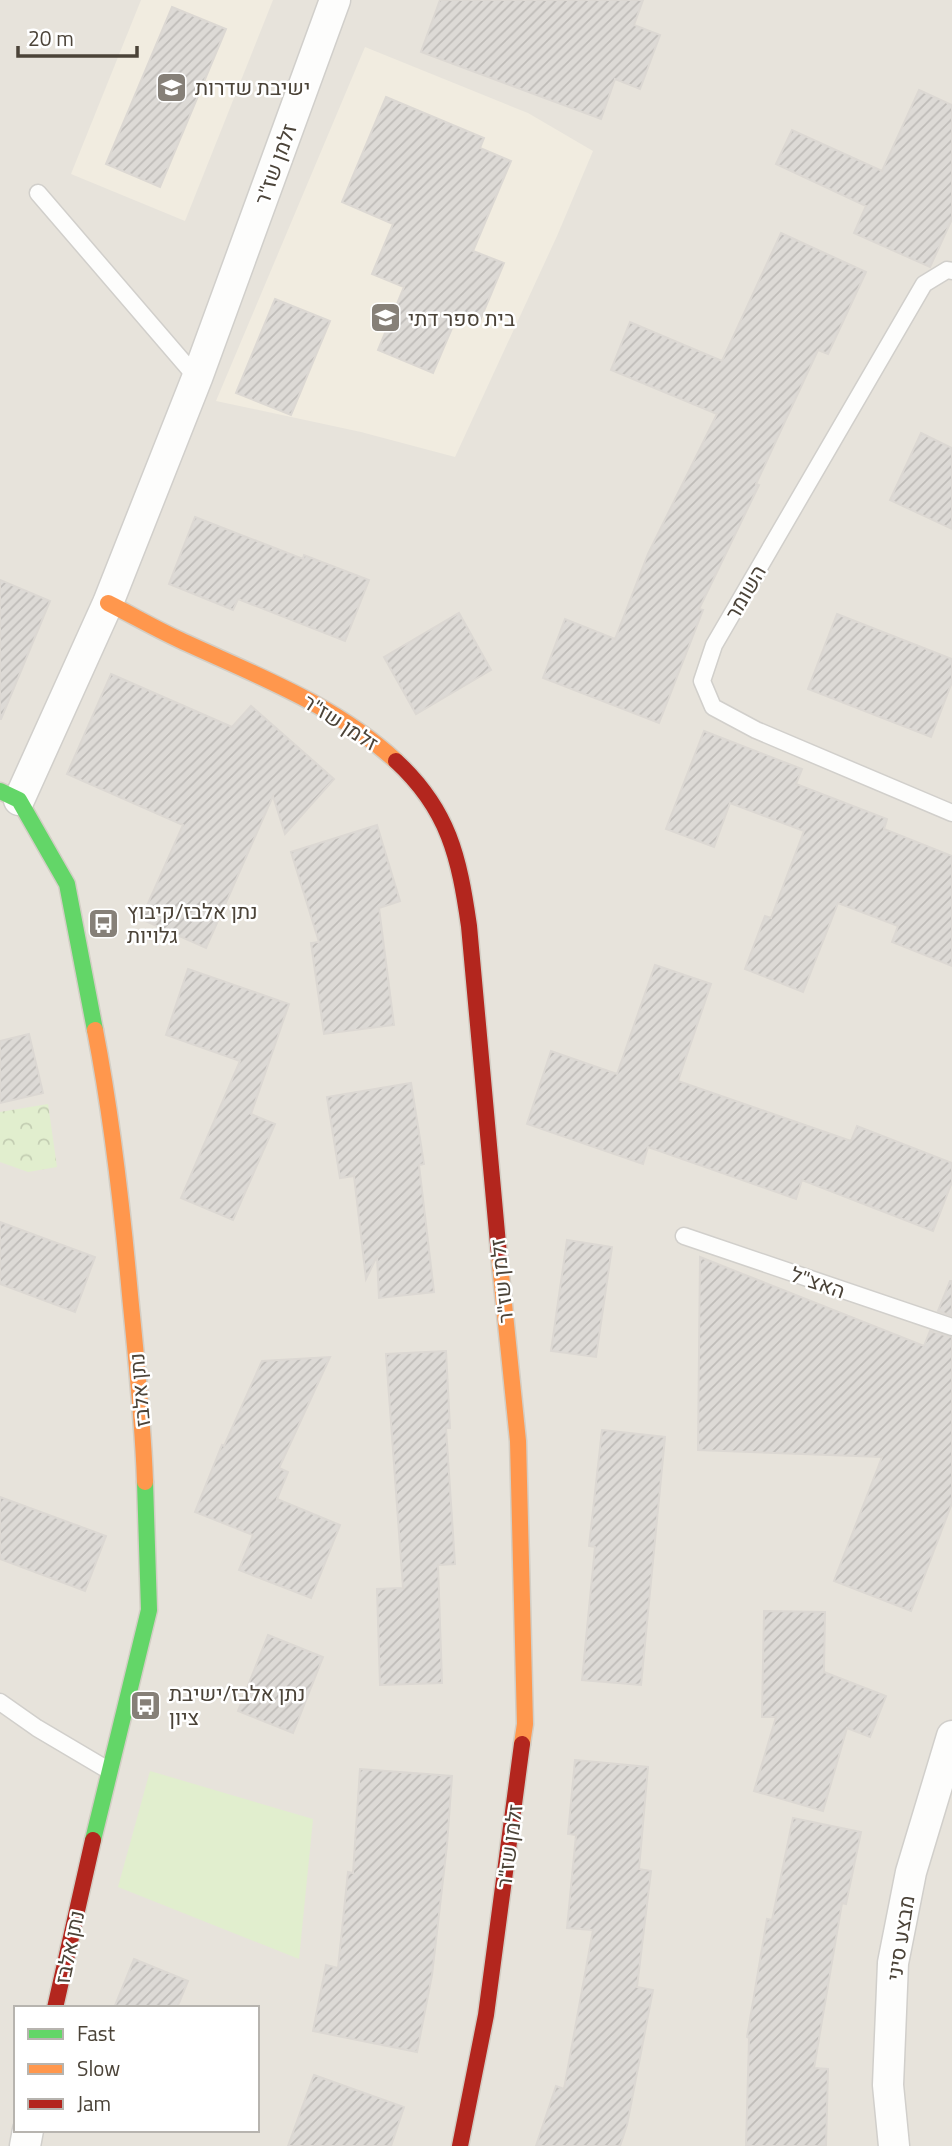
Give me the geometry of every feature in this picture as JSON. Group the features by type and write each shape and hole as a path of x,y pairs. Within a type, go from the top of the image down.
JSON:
{"street":[{"name":"זלמן שז\"ר","path":"9,795 108,603 197,378 335,0"},
{"name":"זלמן שז\"ר","path":"108,603 177,639 299,694 372,739 412,777 445,823 462,877 469,926 491,1182 518,1441 525,1724 486,2015 460,2146"},
{"name":"נתן אלבז","path":"9,795 67,884 103,1070 123,1220 143,1431 149,1610 108,1770 55,2006"},
{"name":"מבצע סיני","path":"894,2146 888,2085 893,1963 911,1872 952,1736"}],"lane":[{"path":"38,193 197,378"},
{"name":"השומר","path":"952,271 947,270 924,285 714,645 702,681 713,707 756,730 952,813"},
{"name":"האצ\"ל","path":"684,1236 952,1327"},
{"path":"0,1702 37,1728 108,1770"}],"shaded area":[{"path":"0,0 952,0 952,2146 0,2146"},
{"name":"ישיבת שדרות","path":"141,0 273,0 185,221 71,174"},
{"name":"בית ספר דתי","path":"365,47 528,113 593,151 557,236 455,457 361,432 216,401"}],"green space":[{"path":"48,1104 57,1167 28,1172 0,1162 0,1112"},
{"path":"150,1771 313,1819 299,1959 118,1887"}],"building":[{"path":"440,0 643,0 634,25 660,35 640,89 615,79 601,119 421,52"},
{"path":"172,7 226,29 160,187 106,164"},
{"path":"919,90 952,105 952,219 930,267 854,233 866,206 776,164 792,130 882,171"},
{"path":"386,97 484,138 480,148 511,161 473,251 504,263 479,323 458,314 433,373 378,350 404,287 372,274 393,224 342,202"},
{"path":"781,233 866,272 828,354 818,350 756,484 759,485 699,609 703,610 659,723 543,678 565,619 615,639 648,554 717,414 611,370 630,322 722,361"},
{"path":"275,299 330,321 291,415 236,393"},
{"path":"921,433 952,448 952,529 890,500"},
{"path":"195,517 303,559 304,555 369,580 345,641 238,599 233,610 169,584"},
{"path":"0,580 50,601 1,719 0,719"},
{"path":"459,613 491,670 416,714 384,657"},
{"path":"837,614 952,659 952,682 931,737 808,689"},
{"path":"111,674 232,727 251,706 334,779 285,834 273,796 206,948 141,919 183,825 67,774"},
{"path":"704,731 802,769 796,784 887,819 884,829 952,856 952,966 892,942 898,926 838,903 803,992 745,969 765,916 771,918 804,831 730,803 714,847 666,829"},
{"path":"377,825 400,901 379,908 394,1025 324,1034 311,943 319,942 291,852"},
{"path":"655,965 711,984 678,1081 851,1141 857,1126 952,1163 952,1182 933,1231 802,1180 796,1199 648,1147 643,1164 527,1124 551,1051 617,1074"},
{"path":"188,969 289,1004 251,1114 275,1124 233,1220 181,1198 240,1061 166,1035"},
{"path":"29,1034 43,1093 0,1103 0,1041"},
{"path":"411,1083 424,1164 419,1165 434,1292 379,1298 377,1256 366,1279 354,1176 340,1178 327,1097"},
{"path":"0,1222 95,1257 75,1312 0,1284"},
{"path":"567,1240 612,1247 596,1357 551,1351"},
{"path":"700,1257 924,1346 930,1331 952,1337 952,1503 911,1611 834,1581 882,1457 698,1450"},
{"path":"952,1281 952,1316 938,1311"},
{"path":"446,1351 450,1428 446,1428 455,1564 438,1565 442,1683 380,1685 377,1589 403,1588 386,1354"},
{"path":"330,1357 279,1468 288,1472 277,1499 340,1525 311,1598 239,1570 253,1535 195,1512 222,1445 224,1446 262,1361"},
{"path":"602,1430 665,1437 641,1685 582,1680 595,1547 589,1546"},
{"path":"0,1497 106,1536 85,1591 0,1559"},
{"path":"764,1611 825,1612 824,1672 886,1696 870,1737 847,1728 823,1811 754,1791 776,1717 762,1717"},
{"path":"268,1635 323,1657 293,1733 238,1711"},
{"path":"575,1760 648,1767 639,1869 651,1871 637,1987 653,1990 627,2125 620,2146 536,2146 556,2086 564,2089 593,1930 567,1928 576,1835 568,1834"},
{"path":"360,1769 452,1776 432,1975 417,2052 313,2031 326,1965 338,1968 348,1872 353,1873"},
{"path":"793,1818 861,1832 846,1904 842,1903 814,2068 828,2069 826,2146 746,2146 747,2037 767,1919 772,1920"},
{"path":"134,1959 188,1981 178,2006 115,2006"},
{"path":"314,2075 404,2107 391,2146 288,2146"}],"traffic: fast":[{"path":"0,791 19,800 67,884 95,1030"},
{"path":"93,1840 149,1610 145,1482"}],"traffic: slow":[{"path":"108,603 171,636 293,692 347,723 396,761"},
{"path":"95,1030 120,1195 139,1388 145,1482"},
{"path":"499,1255 518,1441 525,1724 522,1744"}],"traffic: jam":[{"path":"396,761 414,779 440,817 449,836 461,878 469,926 499,1255"},
{"path":"460,2146 486,2015 522,1744"},
{"path":"55,2006 93,1840"}],"place":[{"name":"ישיבת שדרות","path":"172,87"},
{"name":"בית ספר דתי","path":"385,318"},
{"name":"נתן אלבז/קיבוץ גלויות","path":"104,923"},
{"name":"נתן אלבז/ישיבת ציון","path":"146,1705"}]}
